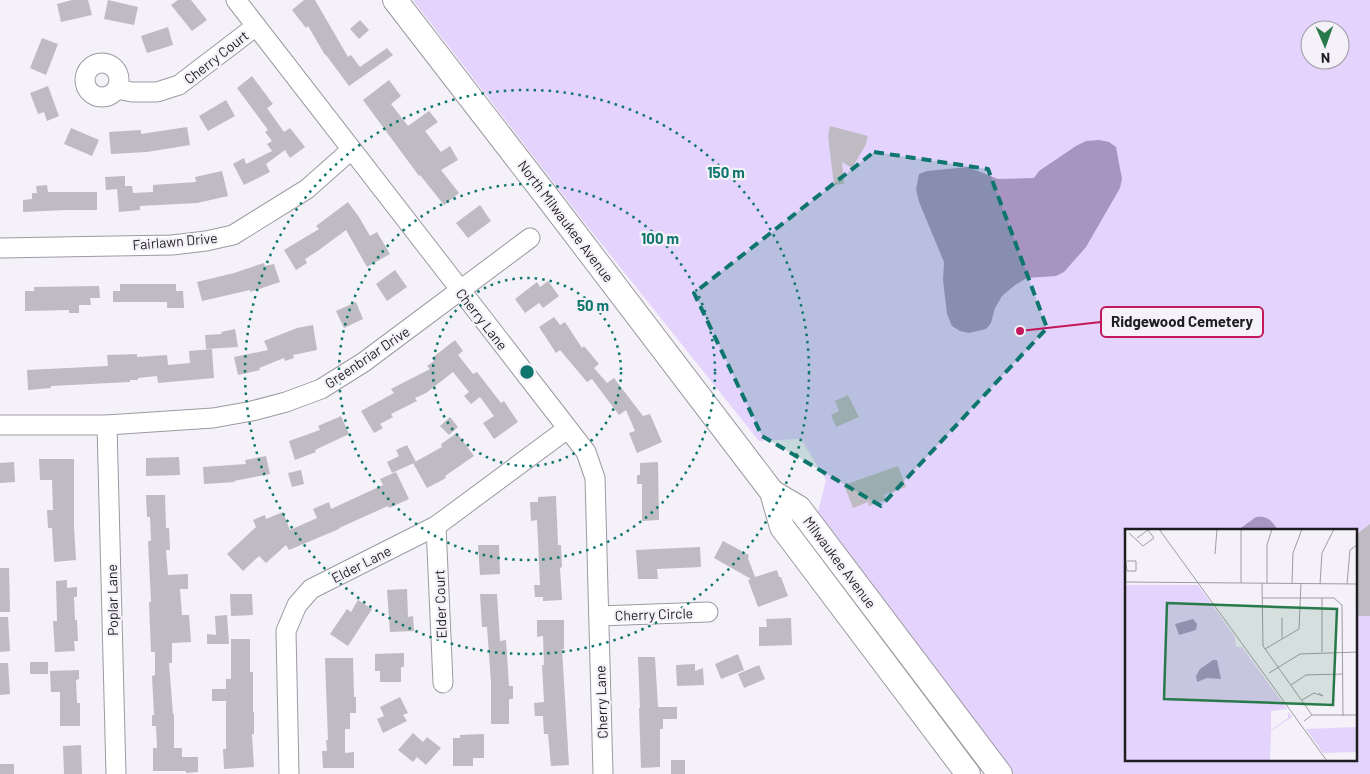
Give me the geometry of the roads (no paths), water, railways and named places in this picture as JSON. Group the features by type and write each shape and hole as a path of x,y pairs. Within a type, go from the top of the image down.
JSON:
{"main road":[{"name":"North Milwaukee Avenue","path":"395,0 772,492"},
{"name":"Milwaukee Avenue","path":"772,492 782,527 968,774"},
{"name":"Milwaukee Avenue","path":"772,492 799,508 1000,774"}],"street":[{"name":"Cherry Lane","path":"236,0 586,452 594,478 603,774"},
{"name":"Cherry Court","path":"116,89 132,92 156,92 179,85 256,26"},
{"name":"Fairlawn Drive","path":"0,248 172,245 206,241 233,235 307,190 351,150"},
{"name":"Greenbriar Drive","path":"0,425 107,425 213,418 286,402 321,389 364,362 530,238"},
{"name":"Poplar Lane","path":"107,425 116,774"},
{"name":"Elder Lane","path":"289,774 286,631 297,605 311,589 436,526 567,429"},
{"name":"Elder Court","path":"436,526 443,683"},
{"name":"Cherry Circle","path":"599,616 708,612"}],"place":[{"name":"Ridgewood Cemetery","path":"1020,331"}]}
